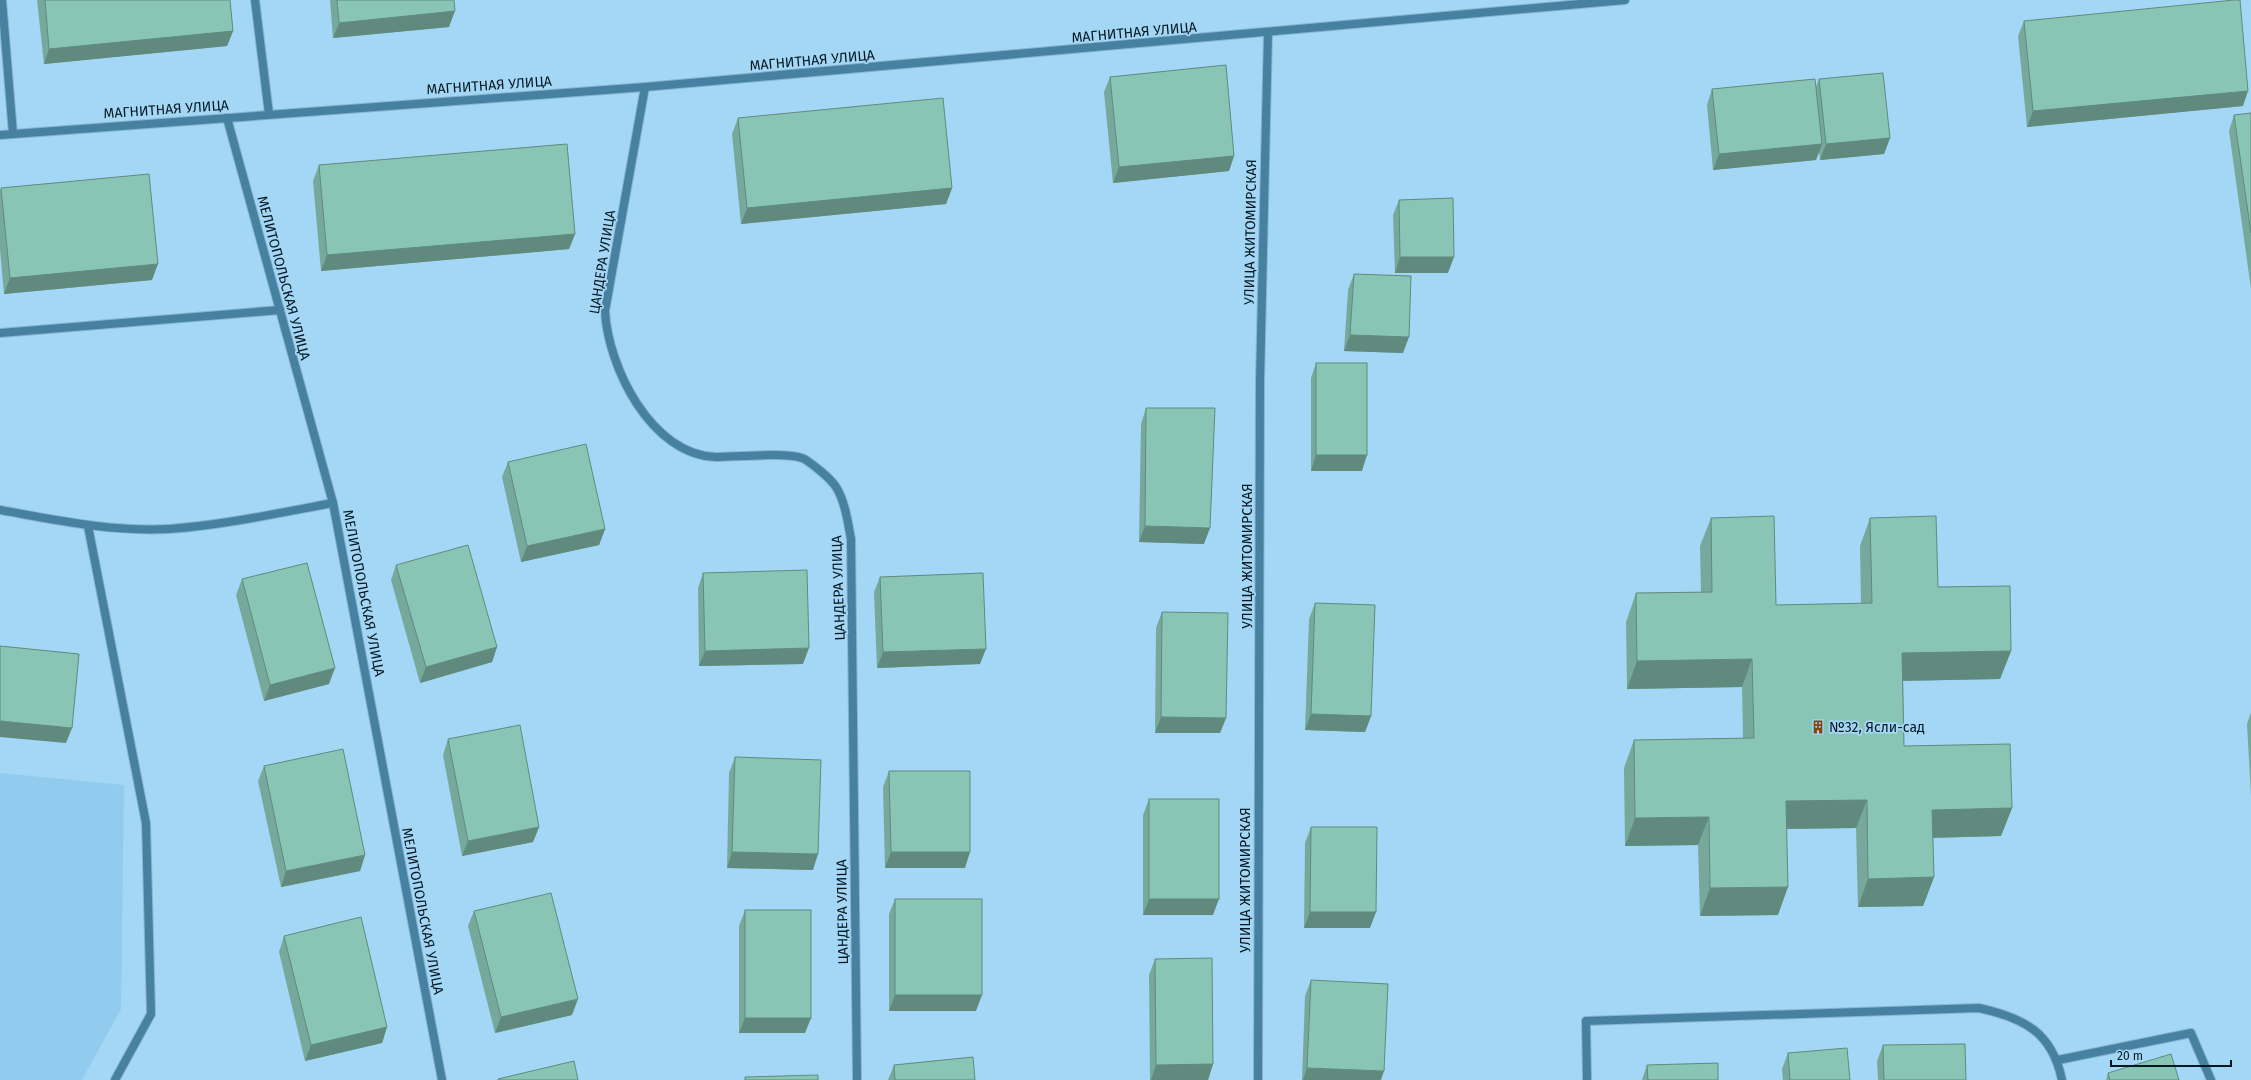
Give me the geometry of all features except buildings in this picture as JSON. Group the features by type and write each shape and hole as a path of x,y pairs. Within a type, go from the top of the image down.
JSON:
{"street":[{"path":"2,0 13,134"},
{"path":"255,0 269,114"},
{"name":"МАГНИТНАЯ УЛИЦА","path":"0,135 645,87 1268,33 1624,0"},
{"name":"УЛИЦА ЖИТОМИРСКАЯ","path":"1258,1080 1260,380 1268,33"},
{"name":"ЦАНДЕРА УЛИЦА","path":"645,87 605,311 606,330 616,362 630,392 640,408 669,440 698,455 714,457 782,456 805,459 836,487 846,513 851,539 857,1080"},
{"name":"МЕЛИТОПОЛЬСКАЯ УЛИЦА","path":"227,118 333,503 442,1080"},
{"path":"0,333 280,310"},
{"path":"0,510 88,526 168,529 237,521 333,503"},
{"path":"88,526 146,822 151,1014 115,1080"},
{"path":"1586,1080 1586,1021 1979,1008 2007,1014 2040,1033 2058,1060 2062,1080"},
{"path":"2058,1060 2191,1033 2210,1080"}],"shaded area":[{"path":"0,773 124,785 121,1009 82,1080 0,1080"}],"place":[{"name":"№32, Ясли-сад","path":"1818,727"}]}
